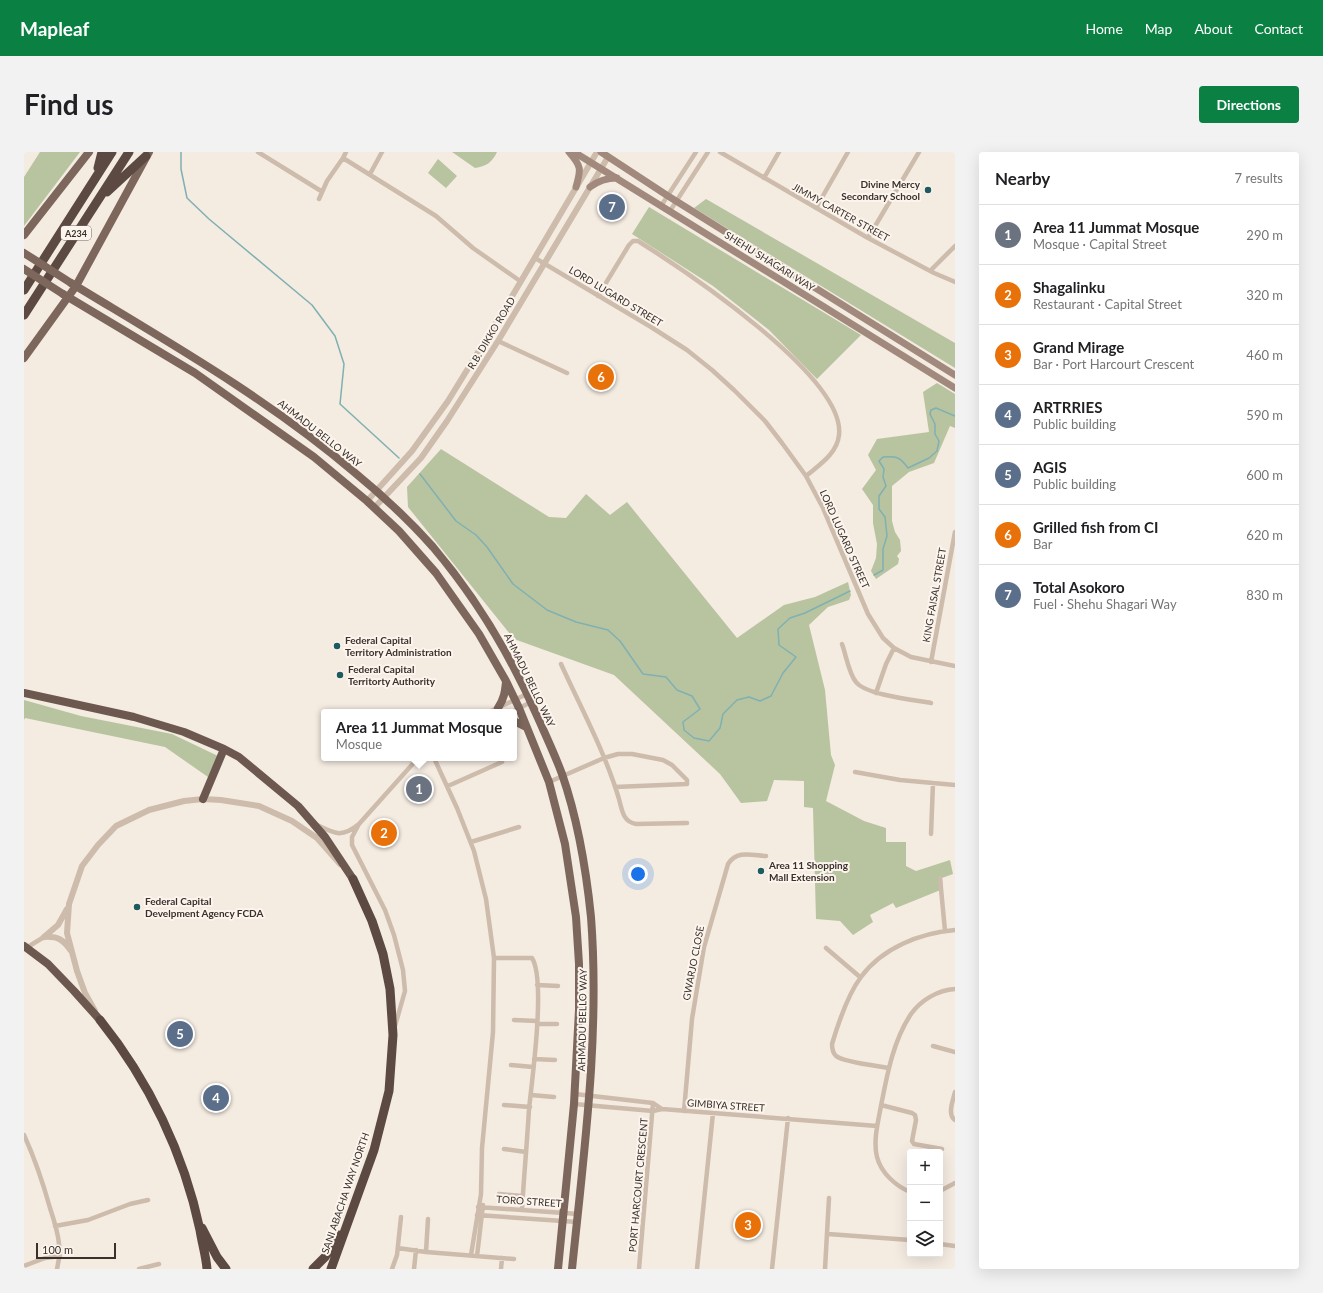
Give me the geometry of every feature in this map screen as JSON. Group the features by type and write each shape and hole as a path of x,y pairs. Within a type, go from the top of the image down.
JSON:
{"highway":[{"path":"96,175 102,152"},
{"name":"A234","path":"24,290 112,152"},
{"name":"A234","path":"24,315 129,152"},
{"path":"97,201 148,154"},
{"name":"SANI ABACHA WAY NORTH","path":"24,693 134,717 184,732 239,757 271,782 298,806 325,837 353,879 372,921 383,954 390,989 393,1035 389,1091 374,1150 331,1269"},
{"path":"203,799 224,749"},
{"path":"25,948 48,964 100,1020 132,1063 151,1096 177,1152 194,1203 207,1269"},
{"path":"314,1269 325,1257 338,1238 355,1202"},
{"path":"197,1218 217,1257 226,1269"}],"main road":[{"path":"24,235 90,152"},
{"path":"569,152 575,158 580,169 580,175 576,187"},
{"name":"SHEHU SHAGARI WAY","path":"574,152 955,388"},
{"name":"SHEHU SHAGARI WAY","path":"601,152 668,196 955,375"},
{"path":"24,358 74,284 148,154"},
{"path":"590,187 605,179 617,178"},
{"name":"AHMADU BELLO WAY","path":"24,253 243,388 325,447 384,497 433,547 469,594 505,649 531,702 562,776 580,840 590,917 594,1009 590,1095 572,1269"},
{"name":"AHMADU BELLO WAY","path":"24,269 66,296 195,373 314,457 374,508 399,531 436,573 457,601 479,634 506,681 514,699 515,709"},
{"path":"498,708 502,702 506,681"},
{"name":"AHMADU BELLO WAY","path":"517,713 526,727 549,782 565,844 576,917 579,964 579,1010 575,1094 558,1269"},
{"path":"517,722 526,727"}],"street":[{"path":"258,152 321,191"},
{"path":"319,199 321,191 346,152"},
{"path":"370,174 382,152"},
{"name":"R.B. DIKKO ROAD","path":"367,502 412,451 428,430 471,365 597,152"},
{"path":"661,206 696,152"},
{"path":"670,211 708,152"},
{"name":"JIMMY CARTER STREET","path":"720,152 868,238 930,271 955,282"},
{"path":"764,178 779,152"},
{"path":"816,208 848,152"},
{"path":"868,238 918,152"},
{"name":"R.B. DIKKO ROAD","path":"374,508 421,458 447,421 498,341 608,157"},
{"path":"343,158 436,216 473,248 520,281"},
{"path":"598,296 630,244 638,241 676,265 734,307 772,339 791,356 824,392 834,408 838,420 840,429 837,446 831,454 806,476"},
{"path":"930,271 955,246"},
{"name":"LORD LUGARD STREET","path":"535,258 652,327 687,350 734,390 765,421 806,476 823,508 868,614 883,638 894,648 911,657 955,666"},
{"path":"498,341 567,373"},
{"name":"KING FAISAL STREET","path":"931,662 955,532"},
{"path":"842,644 853,677 856,683 861,687 876,693 931,703"},
{"path":"876,693 886,664 894,648"},
{"path":"561,664 604,758 615,787 623,815 629,823 687,824"},
{"path":"498,708 527,694"},
{"path":"517,709 531,702"},
{"path":"549,782 604,758 618,754 632,754 663,760 672,765 686,780 687,784 615,787"},
{"path":"314,824 338,834 350,832 359,824 415,761"},
{"path":"434,761 448,786 471,842 486,899 494,958 493,1032 482,1148 480,1207 471,1255"},
{"path":"448,786 502,762"},
{"path":"855,772 900,780 955,785"},
{"path":"931,834 934,784"},
{"path":"25,948 44,937 58,925 65,915 82,866 98,845 116,826 149,810 184,801 203,799 221,800 259,806 292,821 317,838 353,879"},
{"path":"359,824 352,837 352,845 385,910 394,935 403,970 405,991 393,1035"},
{"path":"471,842 519,827"},
{"name":"GWARJO CLOSE","path":"684,1111 692,1019 704,947 728,864 732,857 739,855 766,856"},
{"path":"940,878 946,931"},
{"path":"69,904 67,933 73,956 86,994 100,1020"},
{"path":"889,1068 846,1060 836,1055 832,1048 845,1007 860,977 882,956 899,945 913,939 955,930"},
{"path":"44,937 55,936 62,941 73,956"},
{"path":"826,948 860,977"},
{"path":"494,958 532,958 537,977 537,1022 522,1210"},
{"path":"537,985 558,986"},
{"path":"907,1190 893,1181 880,1164 877,1157 877,1126 889,1068 894,1049 912,1012 923,1001 936,993 955,989"},
{"path":"514,1020 557,1024"},
{"path":"933,1046 955,1052"},
{"path":"534,1060 555,1060"},
{"path":"511,1066 533,1067"},
{"path":"955,1092 951,1114 952,1118 955,1120"},
{"path":"575,1094 653,1103 662,1109"},
{"path":"531,1095 554,1097"},
{"name":"PORT HARCOURT CRESCENT","path":"639,1269 653,1103"},
{"name":"GIMBIYA STREET","path":"574,1104 653,1111 662,1109 788,1118 877,1126"},
{"path":"504,1105 530,1107"},
{"path":"881,1105 915,1115 916,1120 912,1141 914,1144 942,1149"},
{"path":"697,1269 713,1113"},
{"path":"772,1269 788,1118"},
{"path":"24,1135 42,1178 56,1226 60,1256 57,1269"},
{"path":"504,1149 526,1152"},
{"path":"943,1189 955,1183"},
{"path":"499,1194 522,1196"},
{"path":"825,1269 829,1198"},
{"path":"56,1226 88,1220 130,1204 148,1200"},
{"name":"TORO STREET","path":"480,1207 522,1210 578,1218"},
{"path":"477,1256 479,1215"},
{"name":"TORO STREET","path":"479,1215 578,1218"},
{"path":"392,1269 398,1248 401,1217"},
{"path":"426,1252 428,1219"},
{"path":"828,1234 907,1240"},
{"path":"943,1244 955,1246"},
{"path":"398,1248 426,1252 514,1259"},
{"path":"414,1269 416,1250"},
{"path":"24,1266 45,1258 60,1256"},
{"path":"501,1269 502,1258"},
{"path":"139,1269 159,1264"}],"green space":[{"path":"40,152 80,152 24,226 24,177"},
{"path":"452,152 497,152 493,159 488,163 475,168"},
{"path":"438,159 457,176 446,188 428,173"},
{"path":"706,199 955,343 955,368 694,208"},
{"path":"649,207 861,335 817,379 769,330 713,286 632,234"},
{"path":"937,383 955,394 955,428 950,426 934,463 909,472 892,486 892,521 895,532 900,540 901,551 897,556 899,559 898,564 876,579 871,571 876,558 877,544 873,523 873,505 862,489 876,470 868,455 877,439 929,432 923,392"},
{"path":"441,449 549,517 566,518 586,494 610,515 627,502 737,638 784,605 815,597 848,582 851,595 849,600 828,607 809,625 825,690 831,755 835,765 826,801 864,821 886,828 886,842 906,842 906,866 916,871 950,860 953,874 942,878 943,889 896,908 893,903 870,915 873,922 853,935 840,921 816,919 813,808 804,807 804,781 774,780 767,801 741,803 720,774 614,675 514,639 408,507 407,487"},
{"path":"24,700 81,716 172,734 218,756 208,777 165,747 25,718 24,720"}],"waterway":[{"path":"181,152 181,169 187,198 209,219 312,305 335,336 344,364 340,404 399,458"},
{"path":"874,575 883,570 883,549 887,536 885,517 879,509 879,496 886,486 883,477 884,469 879,461 883,457 895,457 900,459 908,468 929,458 937,451 939,441 935,434 935,424 930,414 931,410 936,408 955,416"},
{"path":"420,474 456,521 476,535 487,547 513,584 547,610 576,622 608,630 620,641 643,674 666,677 677,690 692,696 700,709 683,722 684,730 694,738 709,741 720,728 723,714 737,700 749,697 760,701 771,696 783,673 796,657 779,645 778,629 790,618 805,613 850,591"}],"place":[{"name":"Divine Mercy Secondary School","path":"928,190"},
{"name":"Total Asokoro","path":"612,207"},
{"name":"Grilled fish from CI","path":"601,377"},
{"name":"Federal Capital Territory Administration","path":"337,646"},
{"name":"Federal Capital Territorty Authority","path":"340,675"},
{"name":"Area 11 Jummat Mosque","path":"419,789"},
{"name":"Shagalinku","path":"384,833"},
{"name":"Area 11 Shopping Mall Extension","path":"761,871"},
{"name":"Federal Capital Develpment Agency FCDA","path":"137,907"},
{"name":"AGIS","path":"180,1034"},
{"name":"ARTRRIES","path":"216,1098"},
{"name":"Grand Mirage","path":"748,1225"}]}
